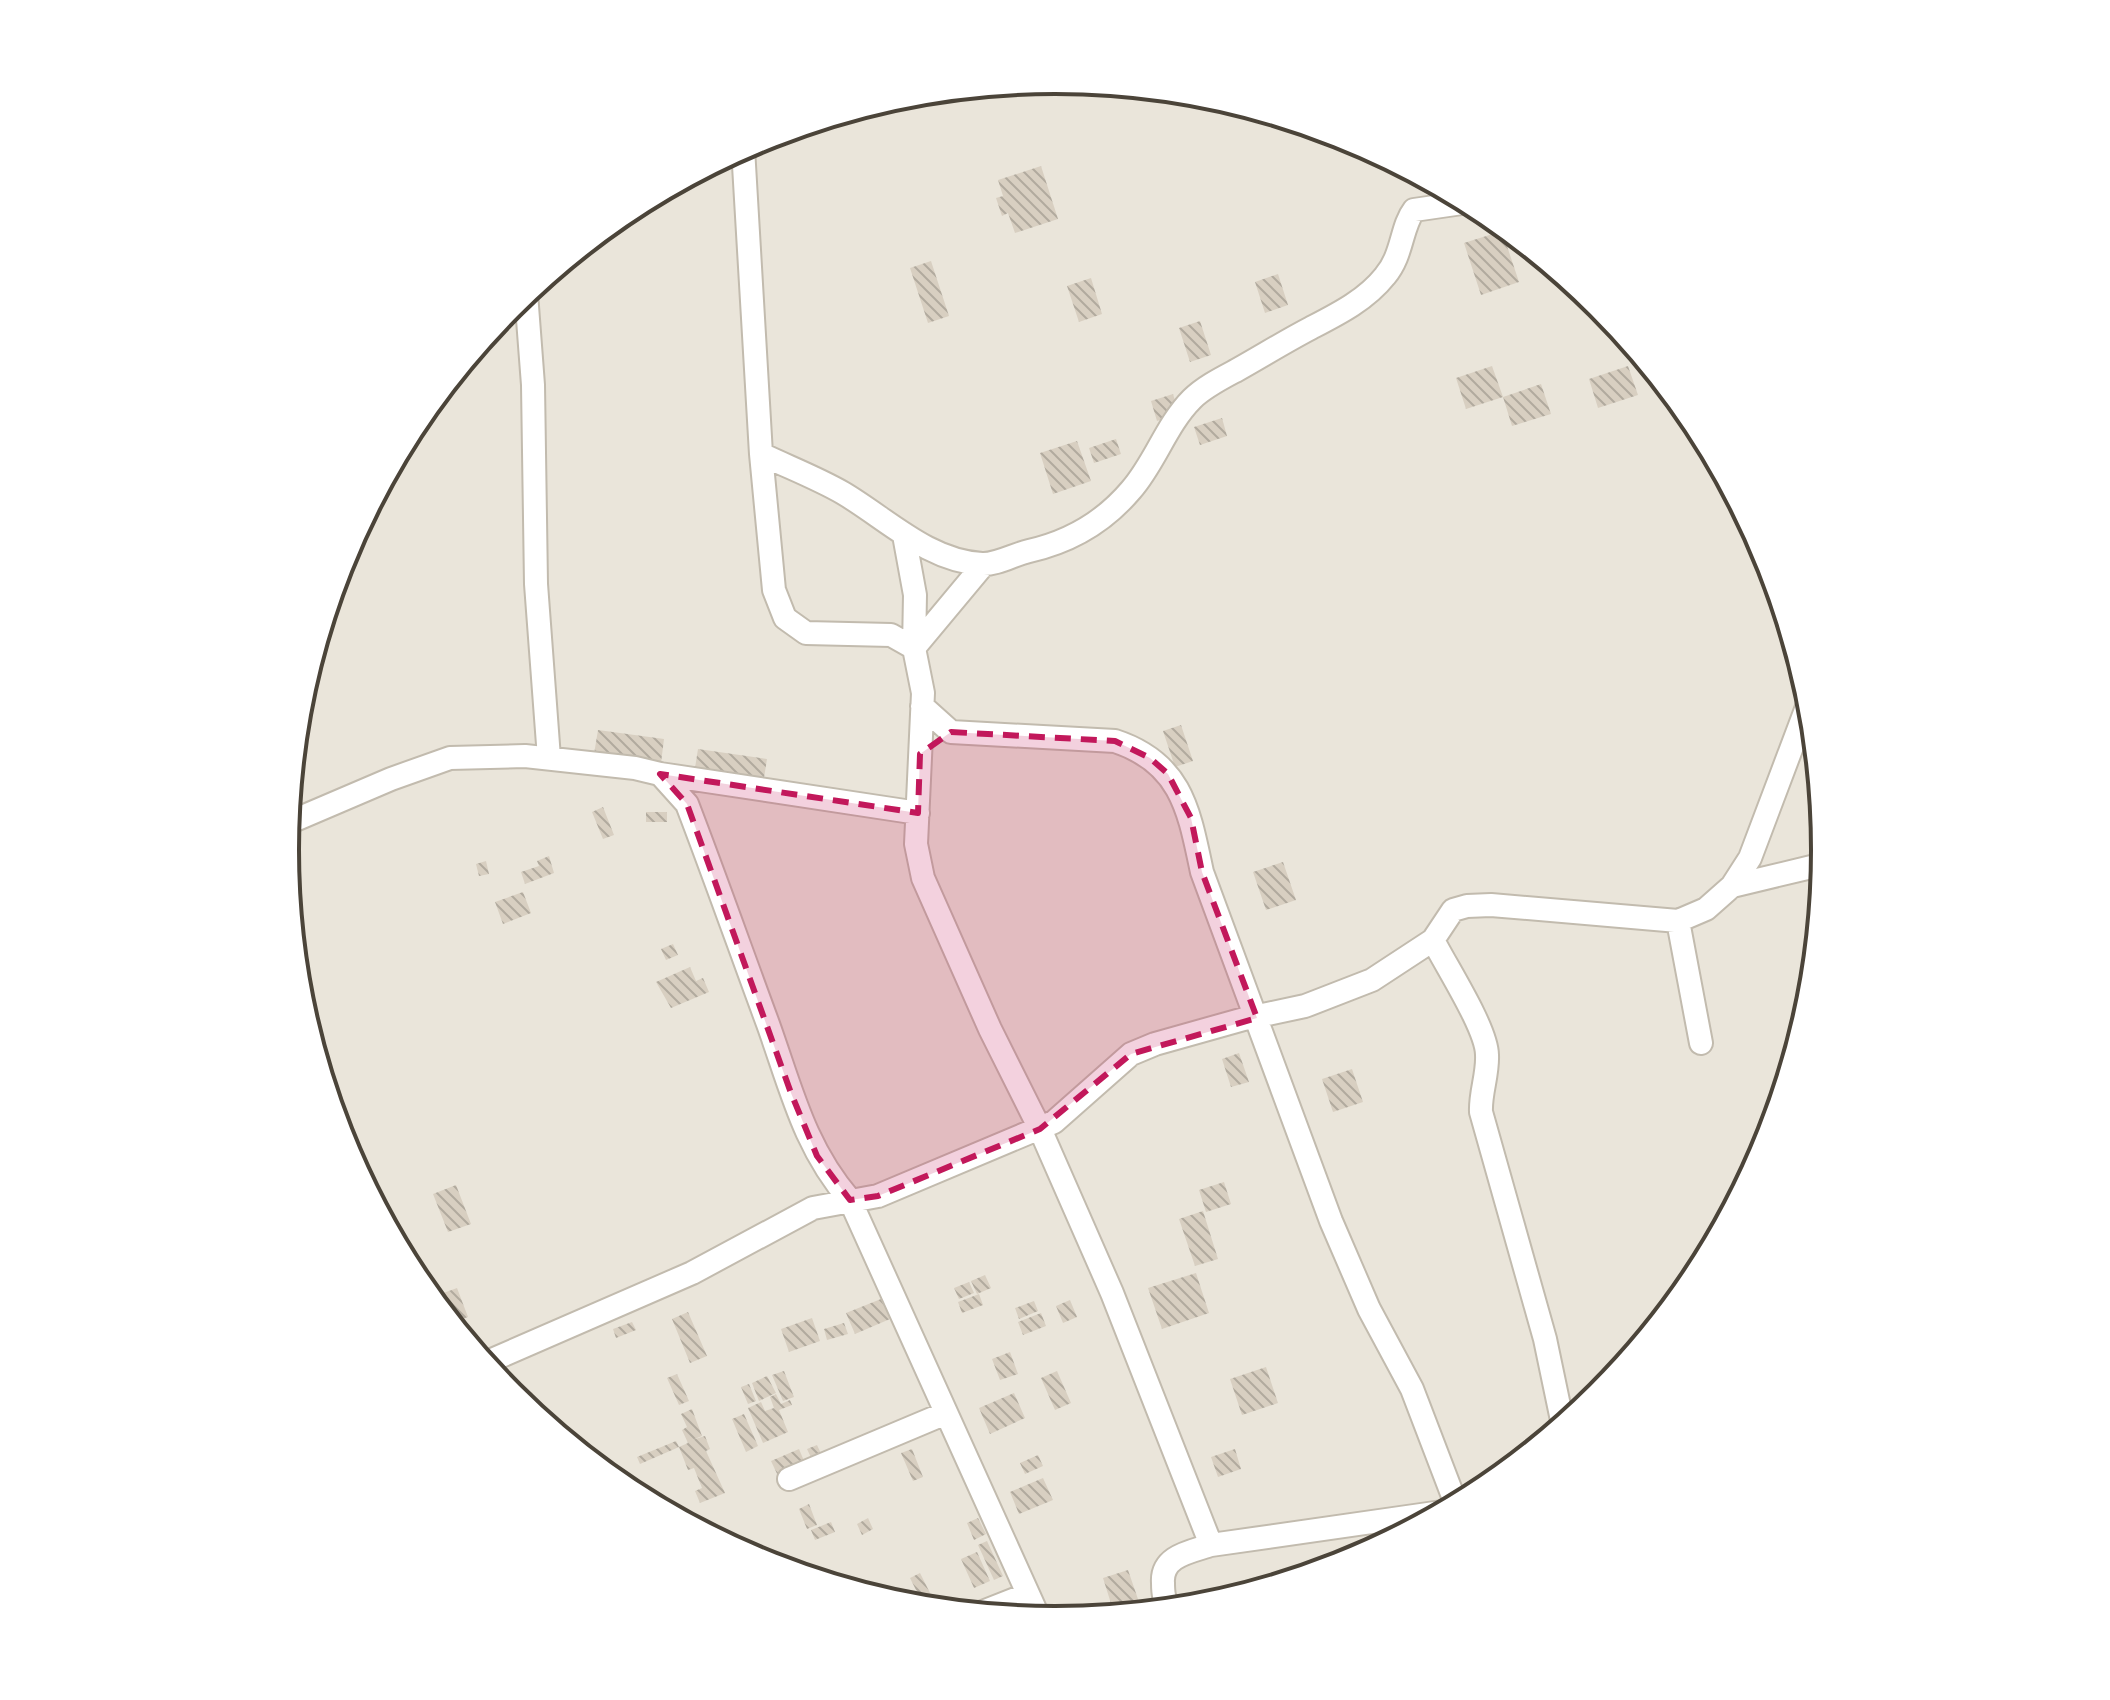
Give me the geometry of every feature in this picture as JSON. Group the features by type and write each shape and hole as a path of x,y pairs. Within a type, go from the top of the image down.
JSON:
{"street":[{"path":"744,162 761,454 774,590 785,618 806,633 891,635 914,648"},
{"path":"761,454 836,490 876,513 904,535 942,554 984,564 1053,545 1085,530 1132,490 1193,397 1359,301 1386,276 1401,250 1409,217 1414,210 1449,205"},
{"path":"527,309 533,385 536,584 549,758"},
{"path":"904,535 915,595 914,648 923,693 916,844 930,895 990,1029 1040,1129 1112,1293 1211,1545"},
{"path":"914,648 984,564"},
{"path":"922,706 951,732"},
{"path":"496,1358 692,1273 813,1208 878,1196 1040,1129 1071,1109 1131,1054 1155,1044 1244,1019 1305,1006 1372,980 1433,940 1453,910 1491,905 1678,921 1706,909 1732,886 1750,858 1800,725"},
{"path":"920,754 951,732 1115,741 1133,747 1168,774 1191,818 1202,872 1331,1221 1369,1309 1412,1389 1452,1493"},
{"path":"300,818 450,758 525,756 615,765 918,813"},
{"path":"660,774 687,804 791,1093 817,1156 850,1200 1033,1605"},
{"path":"1732,886 1810,867"},
{"path":"1678,921 1701,1043"},
{"path":"1433,940 1479,1027 1488,1053 1480,1096 1481,1112 1545,1339 1560,1412"},
{"path":"789,1479 946,1413"},
{"path":"1164,1598 1162,1575 1168,1563 1211,1545 1411,1516"},
{"path":"1003,1604 1028,1594"}],"highlighted area":[{"path":"951,732 1115,741 1150,758 1168,774 1191,818 1202,872 1257,1018 1131,1054 1040,1129 878,1196 850,1200 817,1156 791,1093 687,804 660,774 918,813 920,754"}],"shaded area":[{"path":"1055,94 1104,96 1154,100 1251,120 1298,134 1389,172 1475,221 1515,250 1590,315 1623,352 1684,430 1710,472 1733,516 1771,607 1796,703 1805,751 1811,850 1805,949 1785,1046 1771,1093 1733,1184 1710,1228 1655,1310 1590,1385 1553,1418 1475,1479 1433,1505 1389,1528 1298,1566 1251,1580 1154,1600 1055,1606 1006,1604 956,1600 859,1580 812,1566 721,1528 635,1479 595,1450 520,1385 487,1348 426,1270 400,1228 377,1184 339,1093 325,1046 305,949 299,850 301,801 305,751 325,654 339,607 377,516 426,430 455,390 520,315 557,282 635,221 677,195 721,172 812,134 859,120 956,100"}],"building":[{"path":"1041,166 1058,219 1015,233 1008,213 1002,216 996,198 1003,196 998,180"},
{"path":"1493,234 1506,244 1519,282 1481,295 1464,243"},
{"path":"931,261 949,316 928,323 910,268"},
{"path":"1278,274 1288,305 1265,313 1255,282"},
{"path":"1091,278 1102,314 1079,322 1067,286"},
{"path":"1200,321 1211,355 1190,362 1179,328"},
{"path":"1492,366 1503,397 1466,409 1456,378"},
{"path":"1628,366 1638,395 1598,408 1589,379"},
{"path":"1541,384 1551,414 1512,426 1503,397"},
{"path":"1173,394 1179,414 1157,421 1151,401"},
{"path":"1222,418 1227,436 1200,445 1194,427"},
{"path":"1116,439 1121,454 1094,463 1089,448"},
{"path":"1077,441 1091,481 1053,494 1040,453"},
{"path":"1181,725 1193,761 1175,767 1163,731"},
{"path":"598,730 664,739 661,763 594,754"},
{"path":"698,749 767,759 764,778 695,768"},
{"path":"603,807 614,835 603,839 592,812"},
{"path":"646,812 667,812 667,822 646,822"},
{"path":"549,856 554,873 525,884 521,872 539,866 537,861"},
{"path":"486,861 489,874 479,876 476,864"},
{"path":"1283,862 1296,900 1266,910 1253,872"},
{"path":"523,892 531,913 503,924 495,902"},
{"path":"673,944 678,955 666,960 661,949"},
{"path":"690,967 696,981 703,978 709,992 671,1008 656,982"},
{"path":"1239,1053 1249,1082 1231,1087 1222,1059"},
{"path":"1352,1069 1363,1102 1333,1112 1322,1079"},
{"path":"1224,1182 1231,1204 1206,1212 1199,1190"},
{"path":"456,1185 471,1224 448,1232 433,1194"},
{"path":"1203,1211 1218,1259 1195,1266 1179,1219"},
{"path":"1196,1273 1209,1313 1162,1329 1148,1288"},
{"path":"985,1275 991,1288 977,1294 971,1281"},
{"path":"969,1282 974,1293 959,1299 954,1288"},
{"path":"457,1288 468,1317 463,1319 443,1293"},
{"path":"979,1294 983,1305 962,1313 958,1302"},
{"path":"881,1299 890,1319 855,1334 846,1313"},
{"path":"1070,1300 1077,1317 1063,1323 1056,1306"},
{"path":"1034,1301 1038,1311 1019,1319 1015,1308"},
{"path":"688,1312 707,1356 690,1363 672,1319"},
{"path":"1041,1313 1046,1326 1023,1335 1018,1322"},
{"path":"812,1318 820,1341 789,1352 781,1329"},
{"path":"632,1322 636,1330 616,1338 613,1329"},
{"path":"844,1323 848,1334 827,1340 824,1329"},
{"path":"1010,1352 1018,1374 1000,1380 992,1359"},
{"path":"1266,1367 1278,1403 1242,1415 1230,1379"},
{"path":"784,1371 794,1397 783,1401 772,1375"},
{"path":"1057,1371 1071,1403 1055,1410 1041,1378"},
{"path":"677,1374 689,1401 679,1405 667,1378"},
{"path":"767,1376 776,1393 759,1401 752,1383"},
{"path":"749,1384 756,1401 748,1404 741,1387"},
{"path":"1014,1393 1025,1418 990,1434 979,1408"},
{"path":"776,1394 781,1404 790,1400 792,1405 779,1410 788,1432 763,1443 748,1408 761,1402 765,1411 774,1408 770,1397"},
{"path":"692,1409 702,1436 692,1440 705,1436 710,1449 706,1451 725,1493 700,1503 695,1491 702,1488 694,1468 688,1470 679,1447 688,1443 682,1430 687,1427 681,1414"},
{"path":"744,1414 758,1446 746,1452 732,1419"},
{"path":"676,1441 679,1447 640,1464 637,1457"},
{"path":"817,1445 824,1460 814,1464 807,1449"},
{"path":"799,1449 807,1468 780,1480 771,1461"},
{"path":"912,1449 923,1477 913,1481 901,1453"},
{"path":"1235,1449 1241,1469 1218,1477 1211,1457"},
{"path":"1038,1455 1043,1466 1025,1474 1020,1463"},
{"path":"1043,1478 1053,1500 1019,1514 1010,1492"},
{"path":"809,1504 817,1525 807,1529 799,1509"},
{"path":"868,1518 873,1529 862,1535 857,1524"},
{"path":"978,1518 986,1534 974,1540 967,1523"},
{"path":"831,1522 835,1532 815,1540 811,1530"},
{"path":"987,1541 1003,1576 994,1580 978,1545"},
{"path":"977,1552 990,1581 974,1588 961,1559"},
{"path":"1128,1570 1139,1601 1111,1603 1103,1578"},
{"path":"920,1573 931,1595 917,1593 910,1578"}]}
